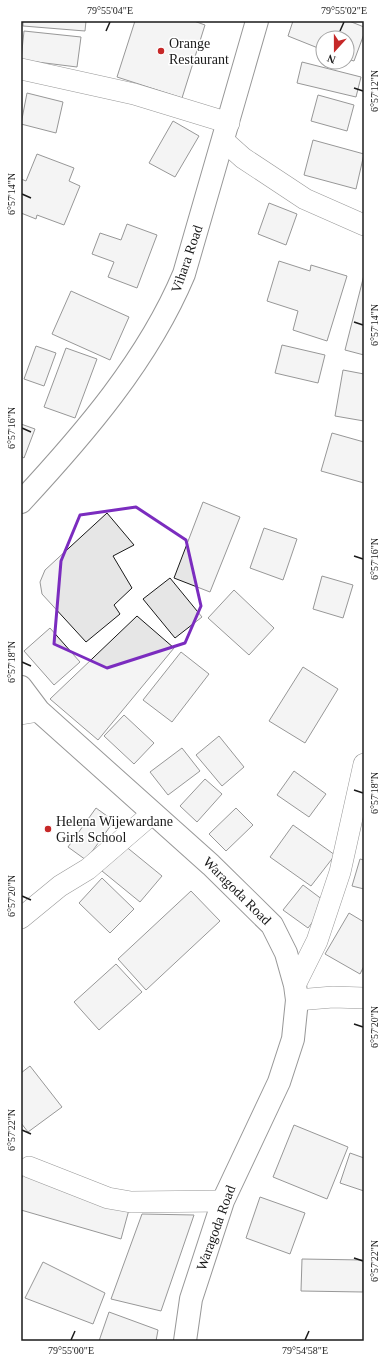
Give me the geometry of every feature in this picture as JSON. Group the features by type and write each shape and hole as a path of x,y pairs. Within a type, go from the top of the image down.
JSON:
{"main road":[{"name":"Vihara Road","path":"21,502 63,456 132,368 175,295 184,274 257,21"},
{"name":"Waragoda Road","path":"21,687 30,713 153,813 211,865 272,925 286,953 296,993 293,1039 279,1082 223,1201 191,1299 185,1341"}],"street":[{"path":"21,69 134,94 226,132 243,158 305,199 364,225"},
{"path":"364,764 340,872 317,941 296,993 333,997 364,998"},
{"path":"21,918 60,886 88,869 153,813"},
{"path":"29,1167 108,1198 131,1202 223,1201"}],"highlighted area":[{"path":"136,507 186,540 201,606 185,643 107,668 54,644 61,561 80,515"}],"building":[{"path":"23,21 86,21 85,31 23,26"},
{"name":"Orange Restaurant","path":"135,21 194,21 205,25 182,98 117,77"},
{"path":"293,21 349,21 364,27 364,34 355,58 355,30 315,30 315,47 288,36"},
{"path":"24,31 81,37 77,67 21,60"},
{"path":"302,62 315,65 315,70 333,70 361,77 356,97 297,83"},
{"path":"27,93 63,102 56,133 21,124"},
{"path":"318,95 354,105 347,131 311,121"},
{"path":"173,121 199,136 175,177 149,163"},
{"path":"313,140 364,154 356,189 304,175"},
{"path":"37,154 74,168 69,181 80,186 64,225 37,215 36,219 21,213 21,179 26,181"},
{"path":"269,203 297,214 286,245 258,234"},
{"path":"127,224 157,235 137,288 108,277 114,262 92,254 100,233 121,240"},
{"path":"279,261 310,271 311,265 347,276 327,341 293,330 298,311 267,301"},
{"path":"364,275 364,355 345,350"},
{"path":"71,291 129,317 110,360 52,334"},
{"path":"282,345 325,355 318,383 275,373"},
{"path":"36,346 56,353 44,386 24,379"},
{"path":"66,348 97,359 75,418 44,407"},
{"path":"343,370 364,374 364,421 335,416"},
{"path":"21,424 35,429 24,458 21,456"},
{"path":"332,433 364,442 364,483 321,471"},
{"path":"203,502 240,517 210,592 174,578"},
{"path":"107,513 134,545 113,556 132,588 114,605 120,614 86,642 42,594 40,582 45,570"},
{"path":"264,528 297,539 283,580 250,568"},
{"path":"322,576 353,585 343,618 313,609"},
{"path":"170,578 202,617 175,638 143,599"},
{"path":"234,590 274,628 249,655 208,618"},
{"path":"137,616 174,648 98,740 50,699"},
{"path":"50,628 80,662 54,685 24,651"},
{"path":"181,652 209,674 172,722 143,700"},
{"path":"303,667 338,689 305,743 269,721"},
{"path":"124,715 154,743 134,764 104,736"},
{"path":"219,736 244,767 222,786 196,755"},
{"path":"182,748 200,771 168,795 150,772"},
{"path":"294,771 326,794 309,817 277,795"},
{"path":"205,779 222,794 197,822 180,806"},
{"path":"96,808 114,821 86,860 68,847"},
{"path":"236,808 253,825 226,851 209,834"},
{"path":"293,825 335,855 311,886 270,857"},
{"path":"124,845 162,876 140,902 102,871"},
{"path":"360,859 364,860 364,889 352,886"},
{"path":"102,878 134,909 110,933 79,903"},
{"path":"303,885 327,903 308,928 283,910"},
{"path":"191,891 220,921 146,990 118,959"},
{"path":"349,913 364,922 364,966 360,974 325,954"},
{"path":"116,964 142,992 99,1030 74,1002"},
{"path":"30,1066 62,1107 28,1132 21,1123 21,1073"},
{"path":"294,1125 348,1147 327,1199 273,1177"},
{"path":"350,1153 364,1158 364,1191 340,1183"},
{"path":"26,1167 130,1206 121,1239 21,1210 21,1180"},
{"path":"260,1197 305,1213 290,1254 246,1238"},
{"path":"142,1214 194,1215 161,1311 111,1299"},
{"path":"302,1259 363,1260 363,1292 301,1291"},
{"path":"43,1262 105,1293 93,1324 25,1298"},
{"path":"109,1312 158,1330 156,1341 99,1341"}],"place":[{"name":"Orange Restaurant","path":"161,51"},
{"name":"Helena Wijewardane Girls School","path":"48,829"}]}
